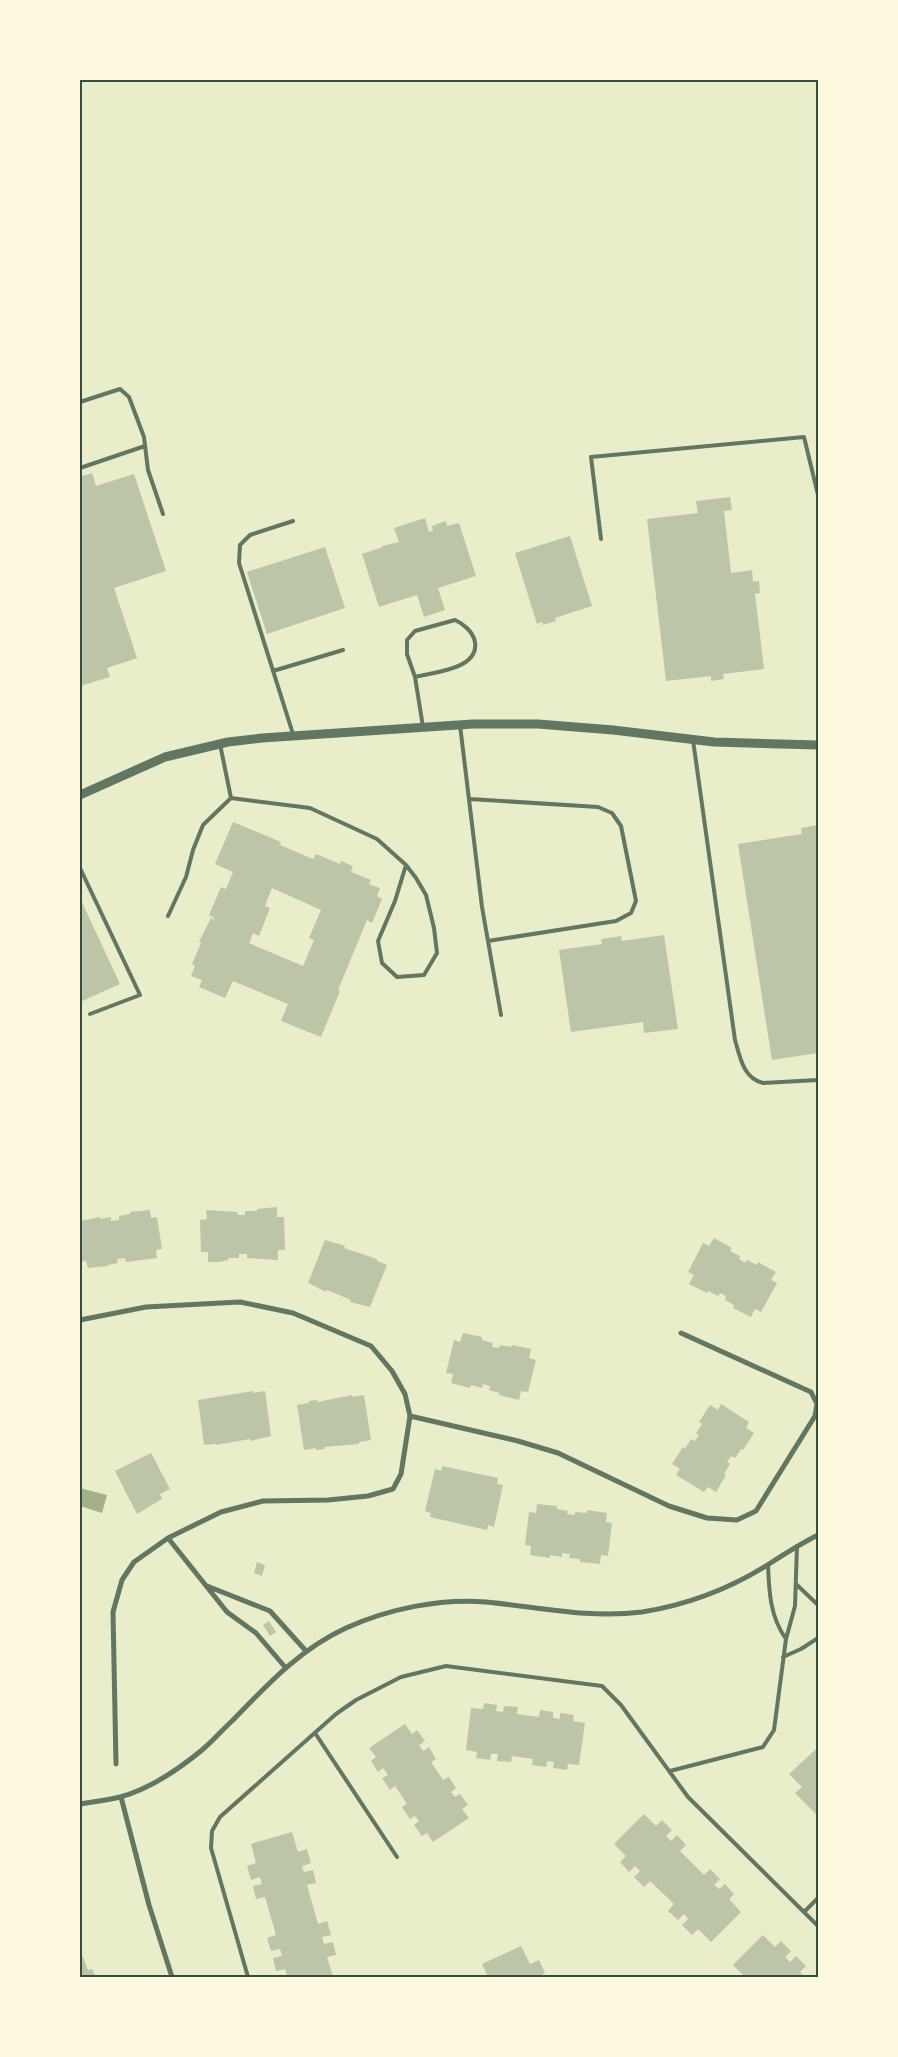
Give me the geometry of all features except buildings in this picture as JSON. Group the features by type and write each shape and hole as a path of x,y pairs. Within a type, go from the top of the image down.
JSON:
{"street":[{"path":"80,794 165,757 220,744 262,738 460,725 538,724 575,726 693,740 752,744 818,745"},
{"path":"80,1320 146,1307 240,1302 293,1313 371,1346 392,1371 405,1394 410,1416 400,1474 393,1489 360,1497 263,1501 221,1512 168,1538 134,1562 122,1580 113,1612 116,1764"},
{"path":"410,1416 518,1441 568,1458 669,1506 707,1518 737,1520 756,1511 815,1416 817,1404 811,1392 681,1333"},
{"path":"80,1804 121,1797 153,1783 204,1749 285,1667 306,1651 345,1628 400,1609 463,1601 602,1615 641,1612 681,1604 728,1586 768,1565 797,1545 818,1535"},
{"path":"168,1538 204,1585 228,1612 256,1633 285,1667"},
{"path":"204,1585 270,1611 306,1651"},
{"path":"121,1797 149,1905 172,1977"}],"lane":[{"path":"80,402 120,389 129,397 144,437 148,470 163,514"},
{"path":"601,539 591,457 804,437 818,495"},
{"path":"80,468 145,446"},
{"path":"293,521 250,535 240,545 239,563 294,737"},
{"path":"415,677 466,664 475,653 475,640 465,625 455,620 415,631 408,640 407,654 415,677 423,728"},
{"path":"273,671 343,650"},
{"path":"460,725 488,941 502,1015"},
{"path":"693,740 735,1040 744,1068 755,1081 763,1084 818,1080"},
{"path":"220,744 231,798"},
{"path":"231,798 310,808 377,838 406,865 426,894 434,928 437,953 424,975 397,977 382,963 378,941 395,901 406,865"},
{"path":"168,916 186,877 193,850 203,825 231,798"},
{"path":"470,799 598,807 612,813 621,826 636,901 631,912 616,921 488,941"},
{"path":"80,868 140,995 90,1014"},
{"path":"670,1771 763,1747 774,1730 786,1639 795,1606 797,1545"},
{"path":"768,1565 773,1612 777,1627 786,1639"},
{"path":"796,1584 818,1605"},
{"path":"783,1658 818,1638"},
{"path":"248,1977 211,1848 212,1831 220,1817 356,1700 401,1677 446,1666 602,1686 621,1705 688,1797 818,1926"},
{"path":"316,1733 397,1857"},
{"path":"804,1912 818,1898"}],"shaded area":[{"path":"80,1488 107,1495 102,1513 80,1506"}]}
